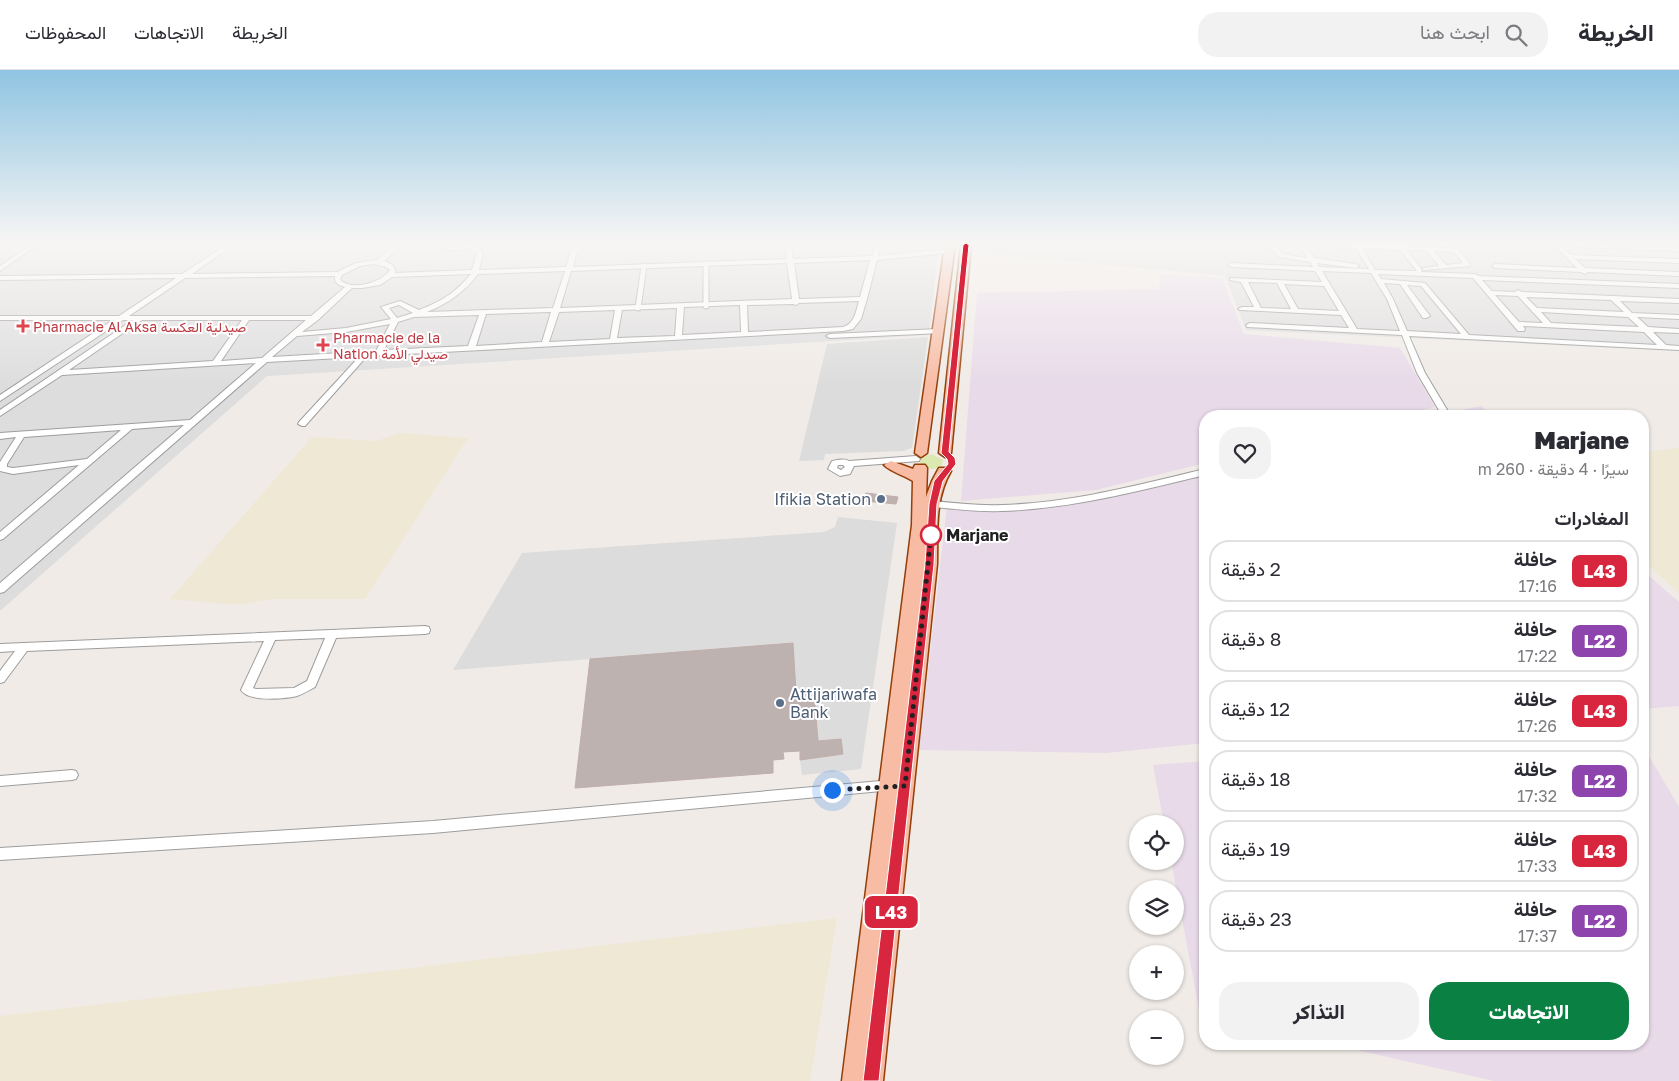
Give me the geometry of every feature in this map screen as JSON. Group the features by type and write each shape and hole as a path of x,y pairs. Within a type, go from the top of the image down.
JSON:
{"main road":[{"path":"871,1081 919,526 919,465 944,292"},
{"path":"945,453 961,292"},
{"path":"891,465 907,471 919,465 935,450 945,453 952,461 951,467 944,471 934,472 919,465"},
{"path":"854,1081 930,564 933,504 936,486 944,471"}],"street":[{"path":"0,399 160,292"},
{"path":"0,589 266,361 343,292"},
{"path":"297,334 346,331 395,320 419,313 457,292"},
{"path":"545,344 561,292"},
{"path":"638,308 640,292"},
{"path":"706,292 706,306"},
{"path":"795,292 796,303"},
{"path":"59,373 850,327 857,319 865,292"},
{"path":"1250,292 1258,309"},
{"path":"1286,292 1296,311"},
{"path":"1331,292 1354,330"},
{"path":"1385,292 1398,315 1402,332 1422,373 1443,410"},
{"path":"1409,292 1426,316"},
{"path":"1430,292 1466,335"},
{"path":"1607,292 1664,347"},
{"path":"1490,293 1679,301"},
{"path":"1490,293 1530,339"},
{"path":"1520,294 1550,326"},
{"path":"409,316 796,303 864,298"},
{"path":"395,320 385,307 400,303 419,313"},
{"path":"743,304 745,334"},
{"path":"678,338 680,307"},
{"path":"613,340 619,309"},
{"path":"1242,309 1344,313"},
{"path":"1536,310 1679,316"},
{"path":"471,349 483,313"},
{"path":"0,318 314,318"},
{"path":"0,414 139,319"},
{"path":"214,364 246,319"},
{"path":"379,353 395,320"},
{"path":"1517,324 1679,331"},
{"path":"1250,325 1466,335 1679,348"},
{"path":"807,331 827,336 939,331"},
{"path":"302,424 365,354"},
{"path":"0,436 195,422"},
{"path":"0,537 128,427"},
{"path":"22,434 3,464 3,469 13,471 89,461"},
{"path":"891,465 849,466 919,465"},
{"path":"933,504 989,508 1072,501 1114,494 1199,473"},
{"path":"0,648 425,630"},
{"path":"272,636 247,690 255,694 296,692 311,684 332,634"},
{"path":"0,679 25,646"},
{"path":"0,781 72,775"},
{"path":"0,854 433,827 898,786"}],"shaded area":[{"path":"0,292 934,292 929,335 267,376 0,611"},
{"path":"1228,292 1244,334 1400,348 1435,407 1422,410 1199,410 1199,464 1096,490 961,501 977,293"},
{"path":"1231,292 1679,292 1679,351 1246,330"},
{"path":"928,337 912,448 903,451 825,454 824,460 799,461 827,344"},
{"path":"1482,406 1485,410 1461,410"},
{"path":"399,433 468,438 365,599 270,599 246,604 225,604 170,599 312,437 376,441"},
{"path":"1679,448 1679,593 1649,566 1649,451"},
{"path":"1199,472 1199,744 1106,753 919,750 947,506 969,508 1100,497"},
{"path":"838,517 897,523 861,769 802,775 800,760 843,754 841,739 818,741 814,692 796,692 792,643 453,670 522,553 824,532 835,527"},
{"path":"1649,576 1679,602 1679,706 1649,708"},
{"path":"1649,756 1679,807 1679,1081 1494,1081 1357,1050 1649,1050"},
{"path":"1199,761 1199,1009 1184,930 1184,880 1175,880 1173,870 1184,870 1184,815 1162,815 1153,765"},
{"path":"837,918 810,1081 0,1081 0,1016"}],"green space":[{"path":"932,454 943,460 942,465 933,469 927,468 920,463 920,458"}],"building":[{"name":"Ifikia Station","path":"866,493 898,497 896,504 864,501"},
{"path":"793,643 796,692 814,691 818,741 841,739 843,754 800,760 800,751 783,752 784,759 773,760 773,773 575,788 590,659"}],"bus line":[{"name":"L43","path":"871,1081 930,564 933,504 938,481 944,471 951,467 952,464 951,458 945,453 960,292"}],"place":[{"name":"Pharmacie Al Aksa صيدلية العكسة","path":"23,326"},
{"name":"Pharmacie de la Nation صيدلي الأمة","path":"323,345"},
{"name":"Ifikia Station","path":"881,499"},
{"name":"Marjane","path":"931,535"},
{"name":"Attijariwafa Bank","path":"780,703"}],"route":[{"path":"832,790 890,785 905,786 930,564 931,535"}]}
